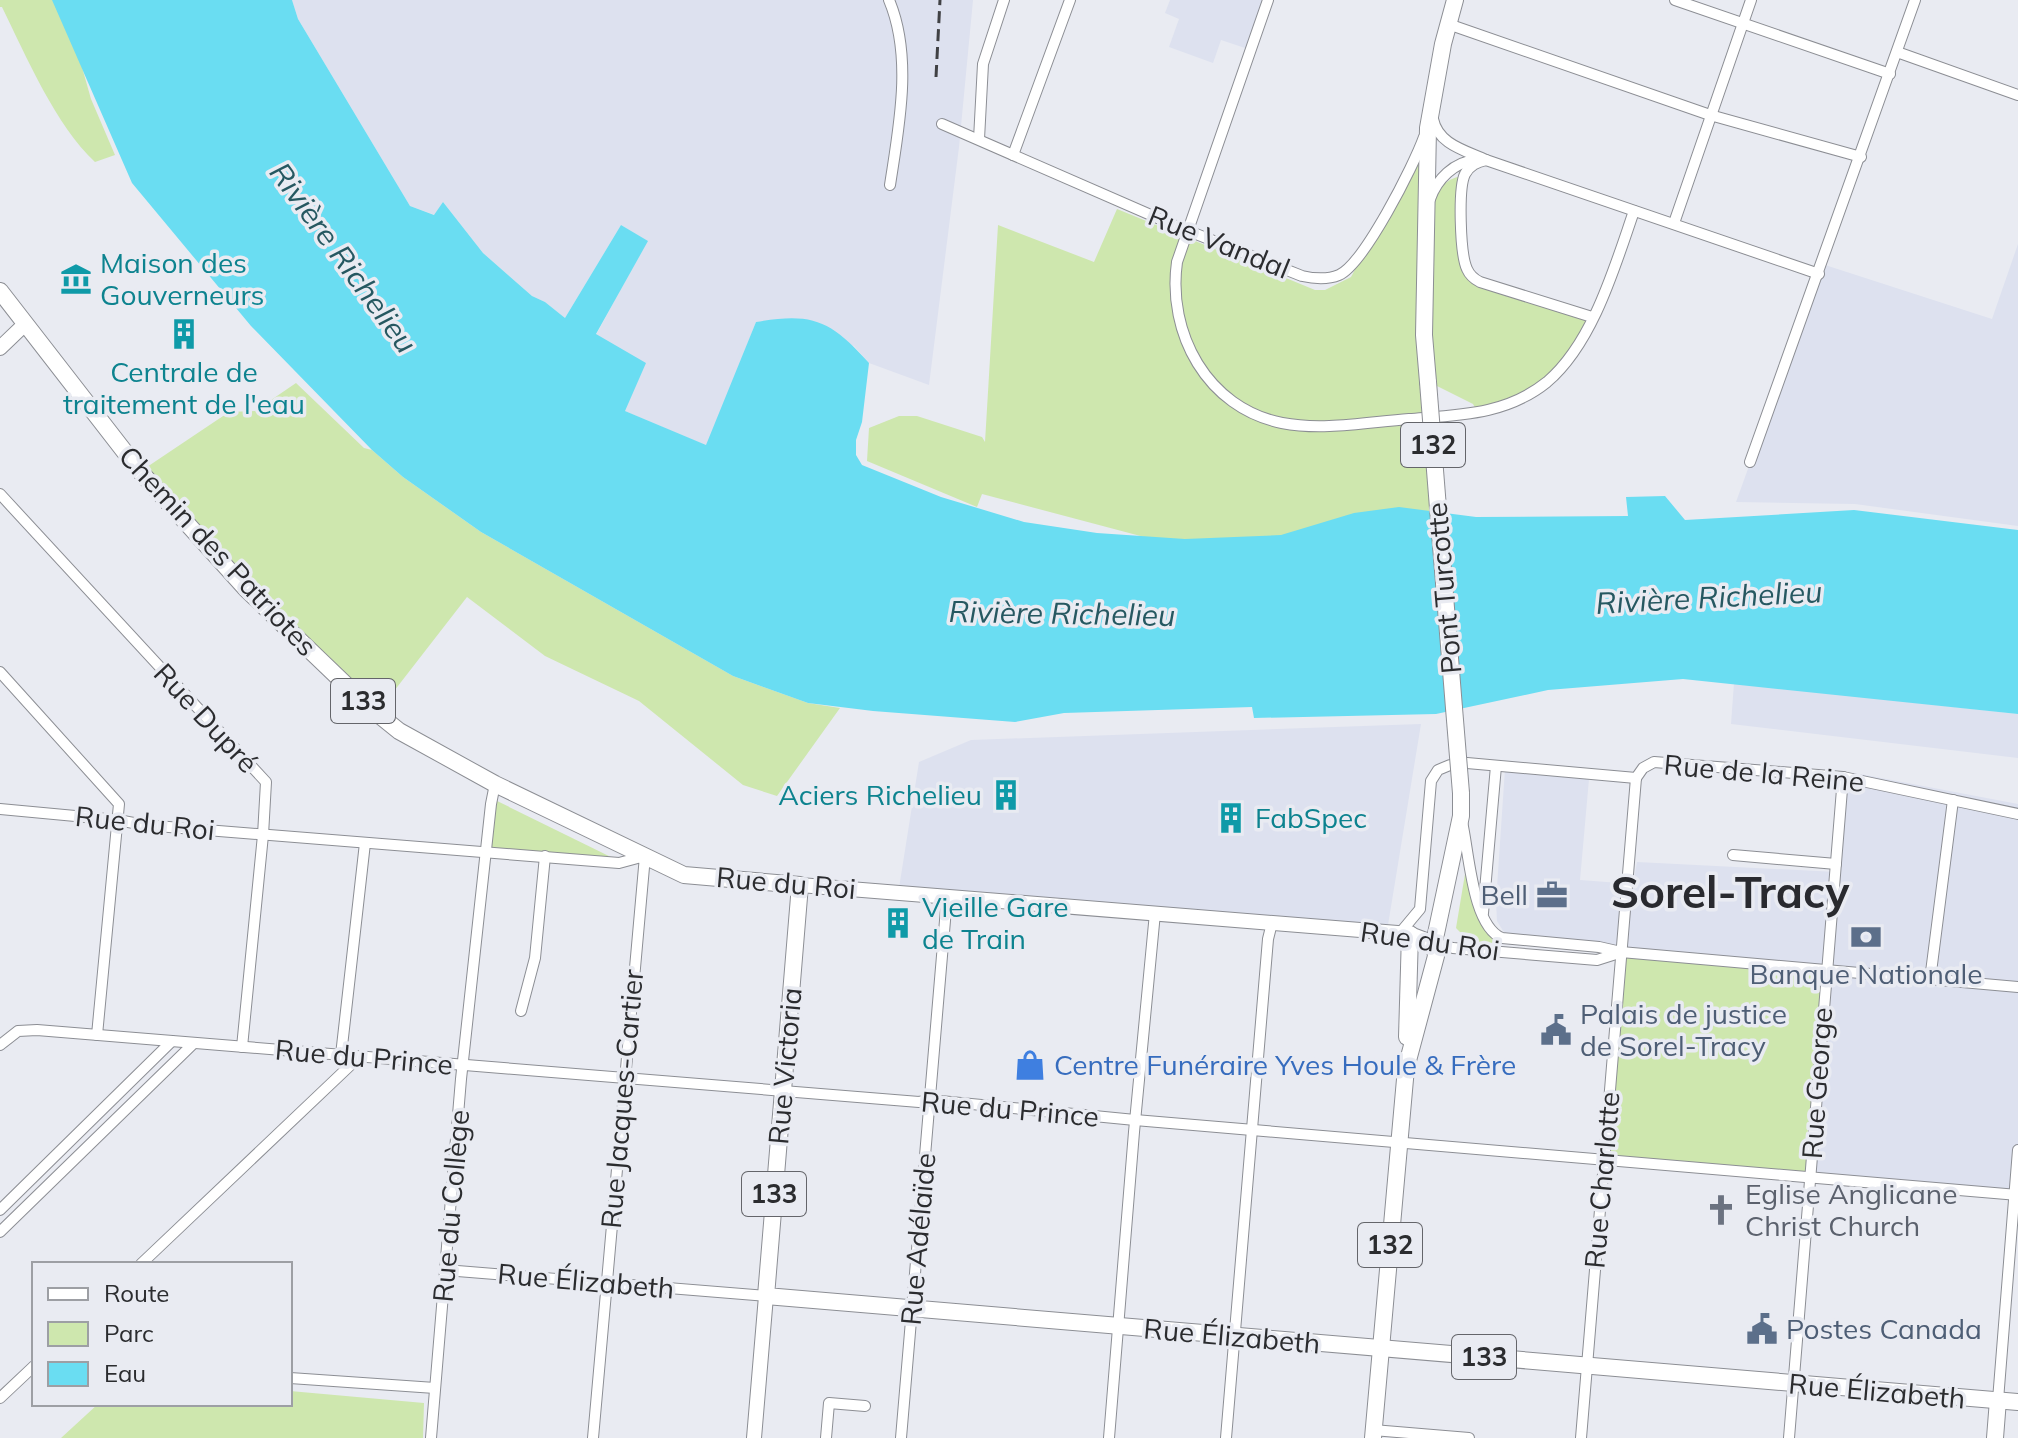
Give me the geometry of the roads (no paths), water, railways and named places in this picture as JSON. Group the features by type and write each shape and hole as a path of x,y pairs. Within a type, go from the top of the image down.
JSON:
{"main road":[{"name":"132","path":"1427,217 1428,128 1455,0"},
{"name":"Pont Turcotte","path":"1427,217 1424,335 1461,816"},
{"path":"0,315 1,292"},
{"name":"Chemin des Patriotes","path":"1,292 138,469 246,589 383,719 418,744 645,856"},
{"path":"0,348 24,325"},
{"name":"132","path":"1373,1434 1406,1068 1436,956 1434,943 1461,816"},
{"name":"Rue du Roi","path":"645,856 684,875 1405,934 1434,943"},
{"name":"Rue Victoria","path":"754,1438 800,885"},
{"path":"1405,934 1407,1040 1411,1050"},
{"name":"Rue Élizabeth","path":"766,1296 2018,1402"},
{"path":"1995,1438 1998,1400"}],"street":[{"path":"889,0 898,29 901,96 890,185"},
{"path":"979,139 983,64 1004,0"},
{"path":"1013,155 1070,0"},
{"path":"1268,0 1177,262 1175,280 1181,329 1198,366 1235,403 1267,418 1299,425 1478,413 1516,402 1546,382 1568,359 1610,278 1634,211"},
{"path":"1675,0 1890,74"},
{"path":"1674,223 1751,0"},
{"path":"1750,462 1915,0"},
{"path":"1448,24 1710,115 1861,157"},
{"path":"1897,52 2018,95"},
{"path":"1431,105 1435,128 1443,139 1486,160 1819,274"},
{"name":"Rue Vandal","path":"942,124 1188,230 1302,276 1321,279 1349,268 1367,246 1428,128"},
{"path":"1486,160 1472,165 1461,189 1463,256 1469,273 1480,282 1592,317"},
{"path":"1427,217 1432,194 1448,172 1470,161 1486,160"},
{"name":"Rue Dupré","path":"0,494 262,777 267,787 242,1047"},
{"path":"0,672 119,804 97,1035"},
{"name":"Rue de la Reine","path":"1467,763 1636,778 1643,768 1654,762 1843,777 2018,814"},
{"path":"1405,934 1421,906 1431,781 1438,770 1450,765"},
{"path":"1483,913 1496,766"},
{"name":"Rue George","path":"1789,1438 1843,777"},
{"name":"Rue Charlotte","path":"1581,1438 1636,778"},
{"name":"Rue du Collège","path":"431,1438 463,1065 495,784"},
{"path":"1930,980 1953,800"},
{"name":"Rue du Roi","path":"0,809 144,825 619,863 645,856"},
{"name":"Rue du Roi","path":"1461,816 1475,894 1490,931 1502,938 1621,952 2018,987"},
{"path":"341,1055 365,843"},
{"path":"1733,855 1836,864"},
{"path":"521,1011 535,958 545,856"},
{"name":"Rue Jacques-Cartier","path":"593,1438 645,856"},
{"name":"Rue Adélaïde","path":"901,1438 947,897"},
{"path":"1109,1438 1155,913"},
{"path":"1226,1438 1268,939 1272,923"},
{"name":"Rue du Roi","path":"1434,943 1453,948 1597,960 1621,952"},
{"name":"Rue du Prince","path":"1,1041 18,1031 37,1030 919,1102 930,1100 2016,1195"},
{"path":"0,1210 172,1041"},
{"path":"0,1232 194,1043"},
{"path":"143,1262 359,1057"},
{"path":"82,1130 93,1142"},
{"path":"1998,1400 2018,1150"},
{"path":"12,1198 23,1210"},
{"path":"2011,1232 2018,1222"},
{"name":"Rue Élizabeth","path":"445,1270 766,1296"},
{"path":"0,1398 32,1368"},
{"path":"292,1378 435,1388"},
{"path":"826,1438 829,1403 865,1406"},
{"path":"1373,1434 1469,1438"}],"water":[{"name":"Rivière Richelieu","path":"52,0 292,0 298,19 410,206 434,215 443,202 483,253 532,296 565,318 621,225 648,241 596,334 646,363 625,411 706,445 756,322 792,318 806,319 831,328 869,363 862,422 856,440 856,455 862,465 941,497 1024,522 1097,533 1185,539 1281,535 1354,513 1399,507 1476,517 1628,516 1626,497 1665,496 1685,520 1854,510 2018,530 2018,714 1683,679 1548,690 1436,714 1254,718 1252,707 1064,713 1015,722 808,703 733,676 481,532 403,477 372,450 251,326 132,183"}],"railway":[{"path":"936,77 940,0"}],"place":[{"name":"Maison des Gouverneurs","path":"76,279"},
{"name":"Centrale de traitement de l'eau","path":"184,334"},
{"name":"Aciers Richelieu","path":"1006,795"},
{"name":"FabSpec","path":"1231,818"},
{"name":"Bell","path":"1552,895"},
{"name":"Vieille Gare de Train","path":"898,923"},
{"name":"Banque Nationale","path":"1866,937"},
{"name":"Palais de justice de Sorel-Tracy","path":"1556,1030"},
{"name":"Centre Funéraire Yves Houle & Frère","path":"1030,1065"},
{"name":"Eglise Anglicane Christ Church","path":"1721,1210"},
{"name":"Postes Canada","path":"1762,1329"}],"district":[{"name":"Sorel-Tracy","path":"1730,893"}]}
